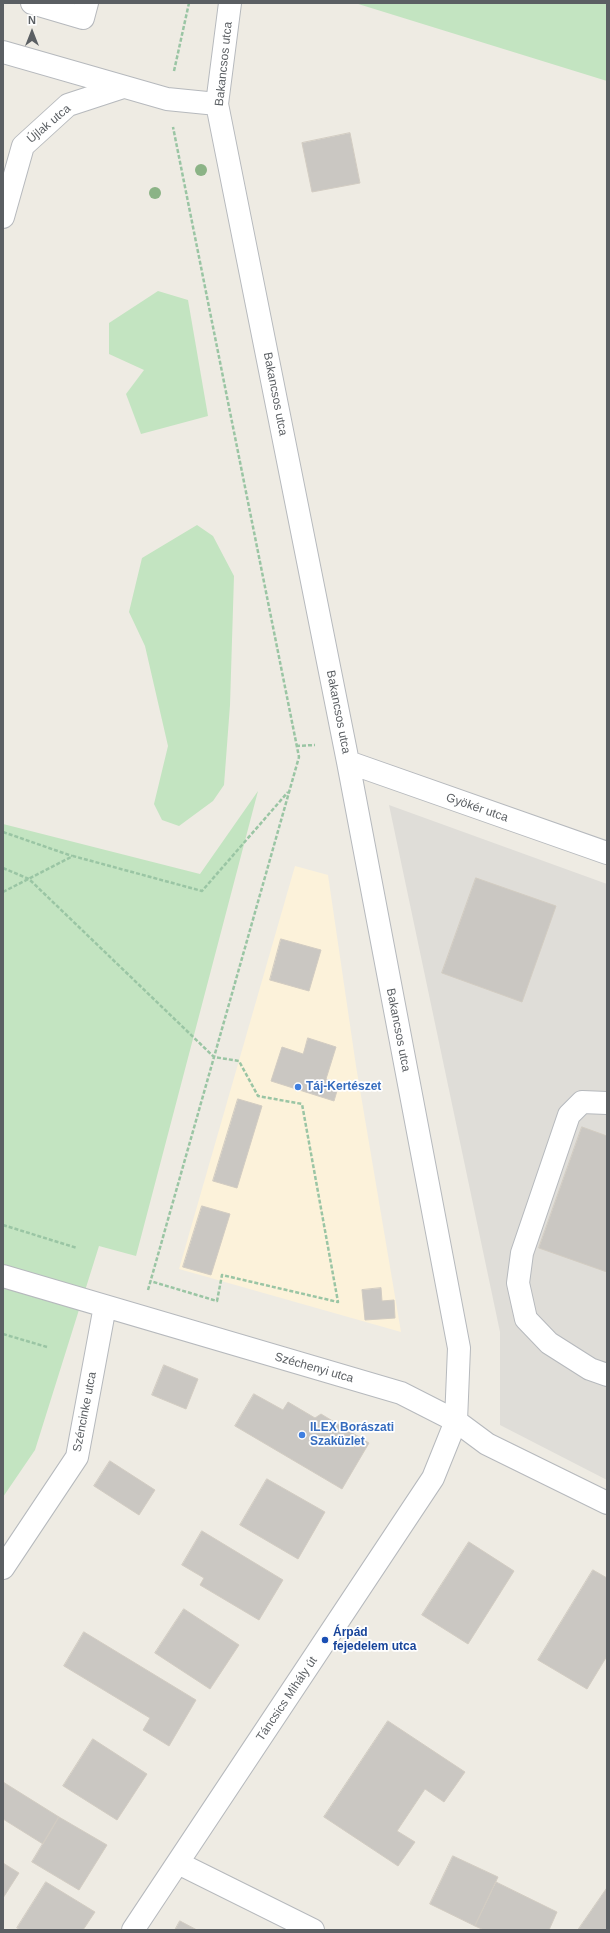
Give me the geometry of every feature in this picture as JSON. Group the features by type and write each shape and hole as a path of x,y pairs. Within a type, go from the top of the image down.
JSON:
{"street":[{"path":"32,3 83,18 87,3"},
{"name":"Bakancsos utca","path":"230,3 217,104 348,762 459,1348 456,1421"},
{"path":"3,52 167,99 217,104"},
{"name":"Újlak utca","path":"3,217 23,146 68,105 123,87"},
{"name":"Gyökér utca","path":"348,762 607,853"},
{"path":"607,1103 582,1102 569,1115 522,1253 518,1283 526,1319 550,1343 590,1369 607,1375"},
{"name":"Széchenyi utca","path":"3,1276 401,1393 456,1421 487,1444 607,1504"},
{"name":"Széncinke utca","path":"3,1568 77,1457 105,1306"},
{"name":"Táncsics Mihály út","path":"133,1930 433,1478 456,1421"},
{"path":"178,1863 313,1930"}],"path":[{"path":"141,1317 298,757 167,99 189,3"},
{"path":"3,832 72,856 202,891 289,791"},
{"path":"3,892 72,856"},
{"path":"3,868 29,879 214,1057 239,1061 258,1096 302,1104 338,1302 222,1274 217,1301 150,1282"},
{"path":"3,1226 77,1248"},
{"path":"3,1334 47,1347"}],"shaded area":[{"path":"389,805 607,884 607,1480 500,1425 500,1332"},
{"path":"295,866 328,875 356,1066 401,1332 179,1269"}],"green space":[{"path":"355,3 607,3 607,81"},
{"path":"158,291 188,300 208,416 141,434 126,394 144,370 109,354 109,323"},
{"path":"197,525 213,536 234,576 230,705 224,785 213,801 179,826 162,820 154,804 168,746 145,646 129,612 142,558"},
{"path":"258,791 136,1256 99,1246 35,1450 3,1497 3,824 200,874"}],"building":[{"path":"350,133 360,183 312,192 302,143"},
{"path":"476,878 556,906 522,1002 442,973"},
{"path":"281,939 321,950 309,991 270,980"},
{"path":"308,1038 336,1047 326,1079 339,1084 334,1101 271,1081 282,1047 303,1054"},
{"path":"238,1099 262,1106 237,1188 213,1181"},
{"path":"582,1127 607,1136 607,1272 539,1248"},
{"path":"202,1206 230,1214 211,1275 183,1267"},
{"path":"381,1288 382,1301 394,1300 395,1318 365,1320 362,1290"},
{"path":"164,1365 198,1379 186,1409 152,1395"},
{"name":"ILEX Borászati Szaküzlet","path":"254,1394 283,1410 288,1402 315,1418 321,1414 369,1443 342,1489 235,1426"},
{"path":"110,1461 155,1490 139,1515 94,1486"},
{"path":"267,1479 325,1512 298,1559 240,1525"},
{"path":"202,1531 283,1580 259,1620 200,1585 204,1578 182,1565"},
{"path":"469,1542 514,1571 468,1644 422,1615"},
{"path":"593,1570 607,1578 607,1656 587,1689 538,1660"},
{"path":"184,1609 239,1645 210,1689 155,1653"},
{"path":"84,1632 196,1700 169,1746 143,1730 150,1718 64,1666"},
{"path":"388,1721 465,1772 444,1802 425,1789 397,1831 415,1842 398,1866 324,1817"},
{"path":"93,1739 147,1774 117,1820 63,1786"},
{"path":"3,1782 59,1817 43,1844 3,1819"},
{"path":"59,1817 107,1845 79,1890 32,1862"},
{"path":"453,1856 498,1877 475,1926 430,1904"},
{"path":"3,1863 19,1873 3,1898"},
{"path":"46,1882 95,1912 83,1930 21,1930 17,1928"},
{"path":"496,1882 557,1912 549,1930 484,1930 475,1926"},
{"path":"607,1888 607,1930 578,1930"},
{"path":"180,1921 197,1930 175,1930"}],"place":[{"name":"Táj-Kertészet","path":"298,1087"},
{"name":"ILEX Borászati Szaküzlet","path":"302,1435"},
{"name":"Árpád fejedelem utca","path":"325,1640"}]}
